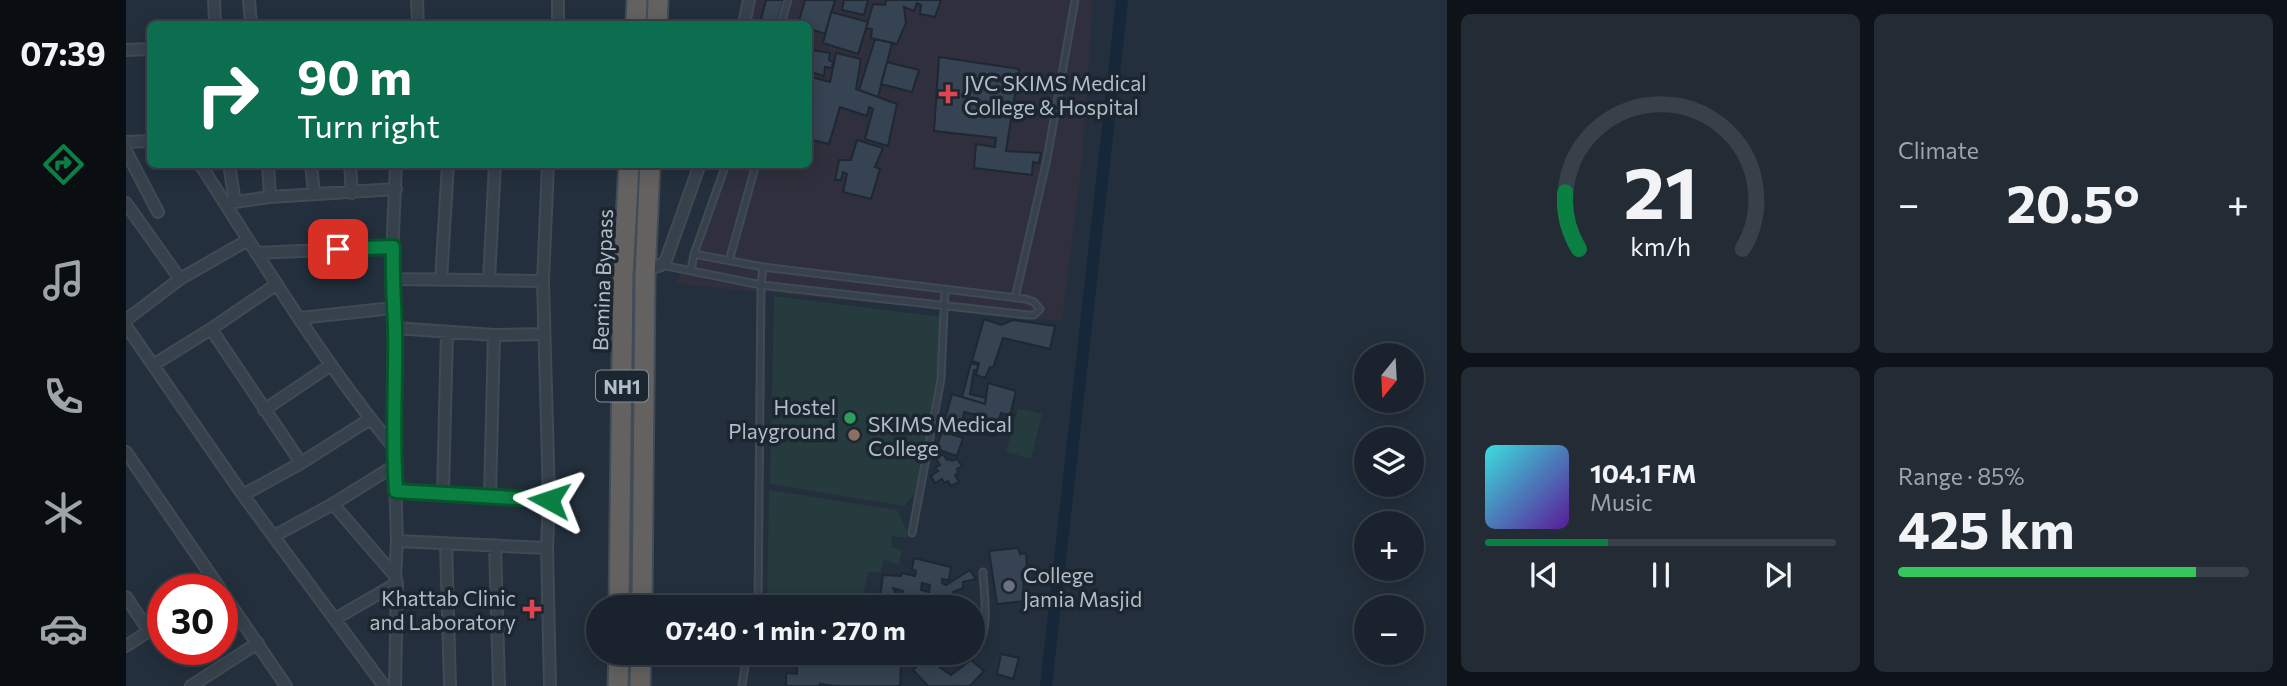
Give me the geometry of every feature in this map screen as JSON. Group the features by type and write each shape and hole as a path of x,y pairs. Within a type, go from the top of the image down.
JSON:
{"highway":[{"path":"636,21 637,0"},
{"path":"657,21 658,0"},
{"name":"Bemina Bypass","path":"619,595 623,276 629,168"},
{"name":"Bemina Bypass","path":"642,595 653,267 650,168"},
{"path":"618,686 619,665"},
{"path":"640,686 641,665"}],"street":[{"path":"214,0 215,21"},
{"path":"249,0 251,21"},
{"path":"417,0 418,21"},
{"path":"558,0 558,21"},
{"path":"744,21 748,0"},
{"path":"126,50 147,49"},
{"path":"126,142 147,141"},
{"path":"126,151 158,212"},
{"path":"203,168 230,202 256,253 331,365 395,449"},
{"path":"229,168 230,202"},
{"path":"268,168 270,197"},
{"path":"312,168 314,194"},
{"path":"350,168 352,193"},
{"path":"395,686 395,328 391,279 396,168"},
{"path":"441,280 448,168"},
{"path":"489,280 495,168"},
{"path":"548,168 543,281 549,500 547,548 550,686"},
{"path":"653,267 666,260 699,168"},
{"path":"230,202 396,189"},
{"path":"126,203 180,279"},
{"path":"126,320 180,279 248,240"},
{"path":"256,253 393,247"},
{"path":"391,279 543,281"},
{"path":"153,365 277,284"},
{"path":"300,318 393,308"},
{"path":"126,326 243,495 384,686"},
{"path":"395,328 494,335 544,334"},
{"path":"211,329 302,463"},
{"path":"443,493 447,332"},
{"path":"490,495 494,335"},
{"path":"264,410 331,365"},
{"path":"243,495 302,463 370,419"},
{"path":"126,452 209,574"},
{"path":"274,536 394,466"},
{"path":"396,491 549,500"},
{"path":"333,504 396,580"},
{"path":"397,541 547,548"},
{"path":"446,543 450,686"},
{"path":"495,545 499,686"},
{"path":"335,620 396,580"},
{"path":"126,597 147,628"},
{"path":"238,615 286,686"},
{"path":"126,646 147,632"},
{"path":"191,686 258,643"}],"lane":[{"path":"782,21 788,0"},
{"path":"1016,298 1047,159 1075,0"},
{"path":"691,271 694,254 725,168"},
{"path":"729,261 755,168"},
{"path":"653,267 691,271 761,285 1034,316 1038,313 1039,305 1016,298 763,268 694,254"},
{"path":"758,595 763,268"},
{"path":"912,533 941,379 945,289"},
{"path":"983,572 983,595"},
{"path":"742,686 745,665"}],"shaded area":[{"name":"JVC SKIMS Medical College & Hospital","path":"755,0 1093,0 1082,163 1062,321 676,284 726,168 812,168 812,21 749,21"}],"green space":[{"name":"Hostel Playground","path":"774,296 941,317 937,372 921,464 914,495 904,506 770,484"},
{"path":"1018,408 1042,414 1031,459 1006,452"},
{"path":"769,490 897,510 908,532 907,538 892,536 891,547 902,550 899,564 883,560 881,572 868,572 863,595 767,595"}],"building":[{"path":"766,0 784,0 778,21 761,19"},
{"path":"805,0 835,0 825,34 812,29 812,21 799,21"},
{"path":"844,0 868,0 864,15 842,10"},
{"path":"886,0 941,0 935,17 920,14 921,5 917,3 914,11 904,7 906,23 897,44 871,38 872,29 866,28 873,4 885,5"},
{"path":"831,12 868,22 858,54 823,43"},
{"path":"875,39 892,43 878,97 859,90"},
{"path":"812,50 830,53 832,68 825,67 824,76 812,72"},
{"path":"836,53 861,59 856,89 897,104 888,146 865,139 873,109 869,107 867,116 840,107 829,144 812,140 812,77 830,82"},
{"path":"939,57 1019,69 1006,151 1041,153 1039,163 1033,162 1032,175 974,168 976,144 995,147 996,138 934,131"},
{"path":"887,62 919,70 912,92 881,84"},
{"path":"857,140 883,148 875,167 880,169 871,199 843,192 847,174 843,172 841,180 835,180 839,160 851,160"},
{"path":"984,319 1001,325 1013,320 1055,326 1050,349 1003,338 993,368 990,367 985,378 976,375 979,363 972,361"},
{"path":"971,363 978,365 977,370 974,370 970,394 986,398 985,404 962,397"},
{"path":"988,383 1016,391 1010,416 1001,413 994,436 983,433 986,417 964,412 961,429 943,426 952,394 985,404"},
{"path":"942,431 963,438 957,456 936,449"},
{"path":"943,454 947,460 957,459 962,466 957,469 958,473 955,475 959,482 951,486 948,481 944,483 942,479 935,483 931,476 938,471 935,468 940,465 936,459"},
{"name":"College Jamia Masjid","path":"1018,548 1020,554 1026,553 1027,569 1023,570 1024,601 997,604 989,551"},
{"path":"914,558 951,567 949,580 942,579 942,583 946,585 970,570 976,579 963,582 963,588 953,592 953,595 902,595 903,591 893,588 896,595 880,595 883,575 901,576 902,573 915,576 916,571 912,569","holes":["922,583 930,585 929,592 921,590"]},
{"path":"1001,654 1019,658 1013,679 997,674"},
{"path":"797,665 901,665 900,686 786,686 786,673 797,674"},
{"path":"918,665 937,665 951,675 964,665 977,665 984,671 970,686 928,686 913,670"}],"waterway":[{"path":"1046,686 1122,0"}],"place":[{"name":"JVC SKIMS Medical College & Hospital","path":"948,94"},
{"name":"Hostel Playground","path":"850,418"},
{"name":"SKIMS Medical College","path":"854,435"},
{"name":"College Jamia Masjid","path":"1009,586"},
{"name":"Khattab Clinic and Laboratory","path":"532,609"}],"route":[{"path":"338,249 393,247 391,279 395,328 393,409 396,491 549,500"}]}
